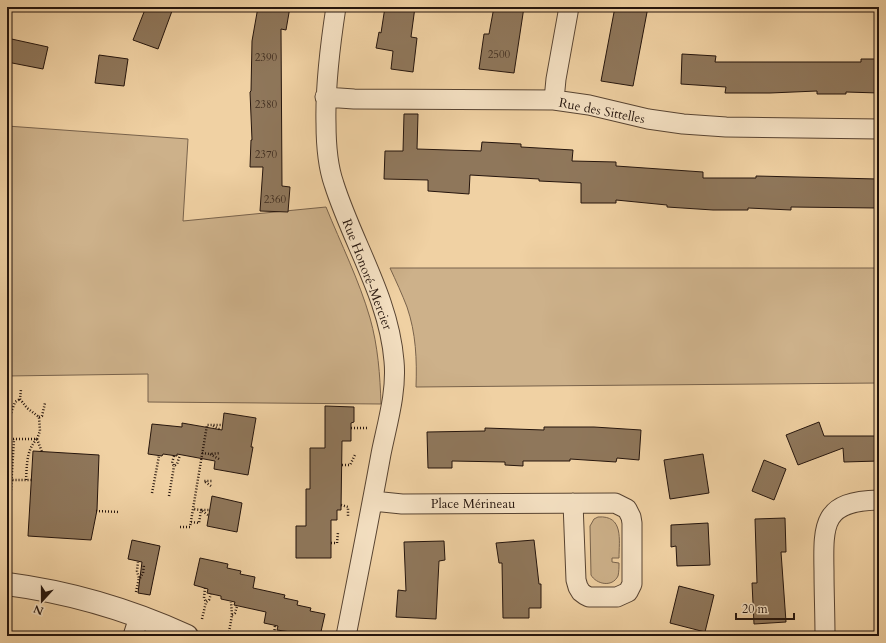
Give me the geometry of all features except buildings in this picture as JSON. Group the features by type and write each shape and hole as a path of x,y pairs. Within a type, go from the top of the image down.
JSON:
{"street":[{"name":"Rue Honoré-Mercier","path":"336,7 325,97 327,151 333,183 389,327 393,350 395,381 346,636"},
{"path":"554,100 556,79 569,7"},
{"name":"Rue des Sittelles","path":"325,97 354,99 554,100 589,105 648,119 683,124 726,127 879,129"},
{"path":"825,636 824,535 826,527 835,513 848,504 879,500"},
{"name":"Place Mérineau","path":"373,501 402,504 573,503 615,503 624,506 629,512 632,523 632,578 630,589 623,595 608,598 589,597 585,595 578,587 573,503"},
{"path":"7,584 66,594 136,626 187,636"}],"path":[{"path":"21,389 20,400 27,408 40,417"},
{"path":"7,424 15,402 20,400"},
{"path":"26,480 27,461 40,431 40,417 42,416 45,403"},
{"path":"180,527 190,526 207,425 222,425"},
{"path":"213,426 221,430"},
{"path":"351,428 370,428"},
{"path":"7,439 37,439"},
{"path":"37,439 42,452"},
{"path":"7,556 14,440"},
{"path":"202,453 220,454"},
{"path":"210,454 219,459"},
{"path":"174,466 177,464 180,455"},
{"path":"342,465 350,465 355,455"},
{"path":"152,493 159,456"},
{"path":"169,496 174,466 172,463 174,456"},
{"path":"7,478 11,480 32,480"},
{"path":"198,480 212,481"},
{"path":"204,481 211,486"},
{"path":"341,505 348,507 348,517"},
{"path":"193,509 209,510"},
{"path":"201,510 208,515"},
{"path":"191,522 198,522 201,510"},
{"path":"96,511 120,512"},
{"path":"330,543 337,543 338,532"},
{"path":"138,562 137,571 140,578"},
{"path":"136,592 143,573 144,565"},
{"path":"202,619 206,602 204,598 205,588"},
{"path":"206,602 210,600 210,594"},
{"path":"229,632 232,615 231,602"},
{"path":"232,615 235,613 237,606"},
{"path":"274,636 275,625"},
{"path":"280,630 280,636"}],"shaded area":[{"path":"7,126 188,139 183,221 326,207 355,276 370,318 378,361 381,404 148,402 148,374 7,376"},
{"path":"390,268 879,268 879,383 416,387 416,357 410,317"},
{"path":"598,517 606,517 612,520 616,524 618,530 619,558 612,558 612,562 619,563 618,576 615,580 608,583 596,581 591,575 590,526 594,519"}]}
